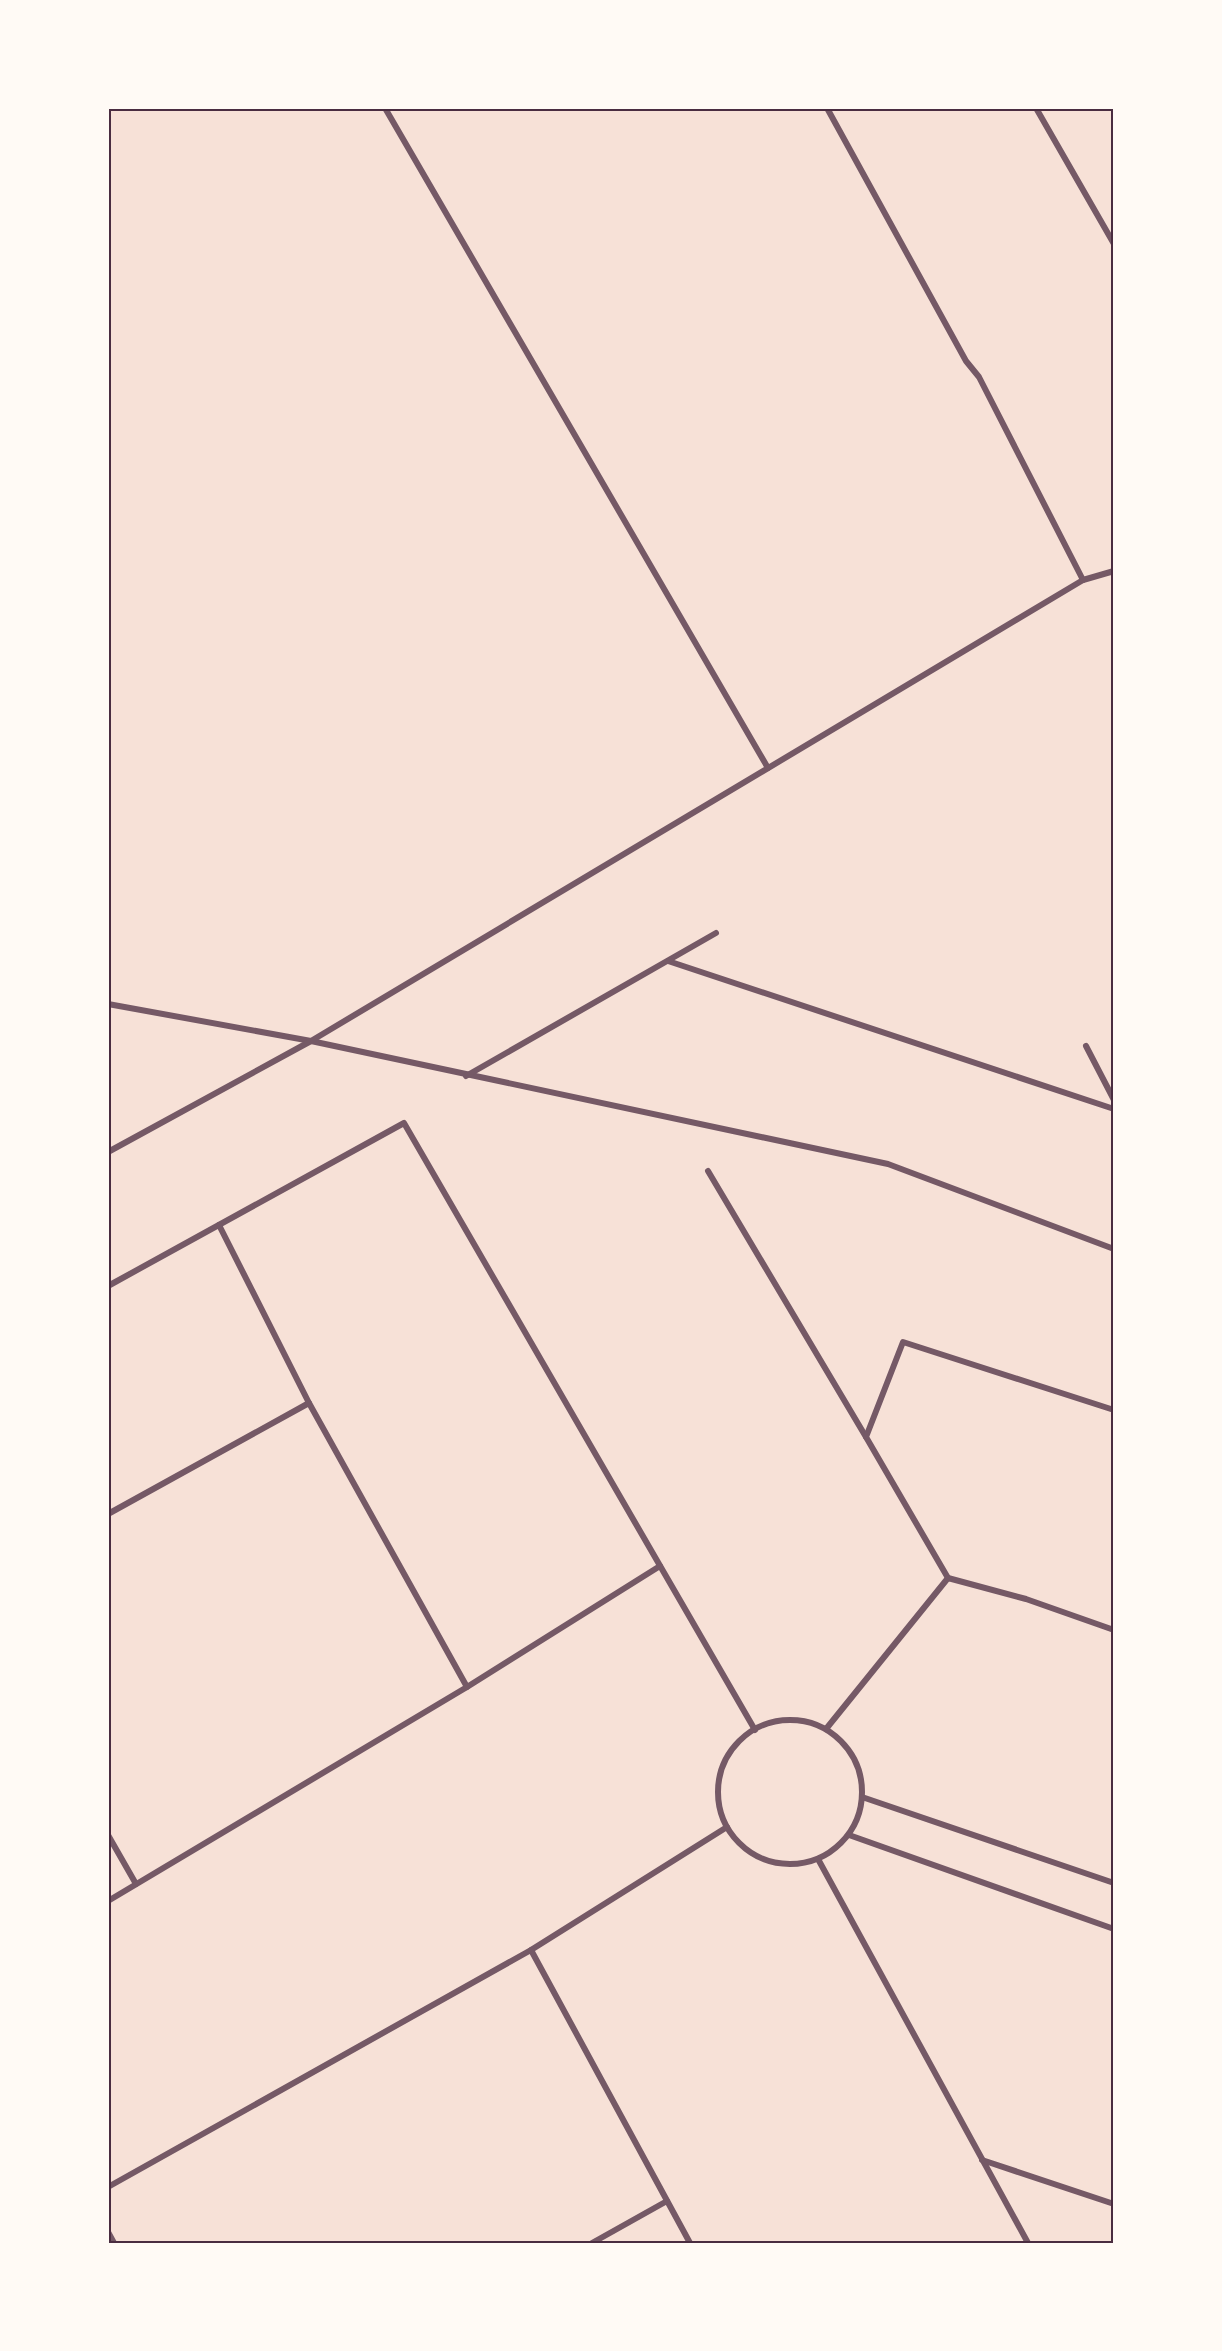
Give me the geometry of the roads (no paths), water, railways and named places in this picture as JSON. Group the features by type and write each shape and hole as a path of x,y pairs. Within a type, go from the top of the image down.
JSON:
{"street":[{"path":"384,108 768,768"},
{"path":"827,108 966,361 979,377 1083,580"},
{"path":"1036,108 1114,244"},
{"path":"108,1152 311,1041 1083,580 1114,571"},
{"path":"466,1076 716,933"},
{"path":"668,961 1114,1109"},
{"path":"108,1004 311,1041 466,1076 888,1164 1114,1249"},
{"path":"1086,1046 1114,1100"},
{"path":"108,1286 404,1123 755,1730"},
{"path":"708,1171 948,1578 1026,1599 1114,1630"},
{"path":"219,1224 309,1403 467,1687"},
{"path":"866,1437 903,1342 1114,1410"},
{"path":"108,1514 309,1403"},
{"path":"108,1901 467,1687 660,1566"},
{"path":"825,1730 948,1578"},
{"path":"786,1720 806,1722 825,1730 842,1742 854,1759 860,1777 862,1797 858,1817 849,1835 835,1849 818,1859 799,1864 777,1863 757,1856 740,1844 726,1827 719,1807 717,1785 723,1765 733,1747 748,1733 766,1724 786,1720"},
{"path":"862,1797 1114,1883"},
{"path":"108,2187 531,1950 726,1827"},
{"path":"108,1835 136,1884"},
{"path":"849,1835 1114,1929"},
{"path":"818,1859 1028,2243"},
{"path":"531,1950 690,2243"},
{"path":"982,2160 1114,2204"},
{"path":"592,2243 667,2201"},
{"path":"108,2232 114,2243"}]}
